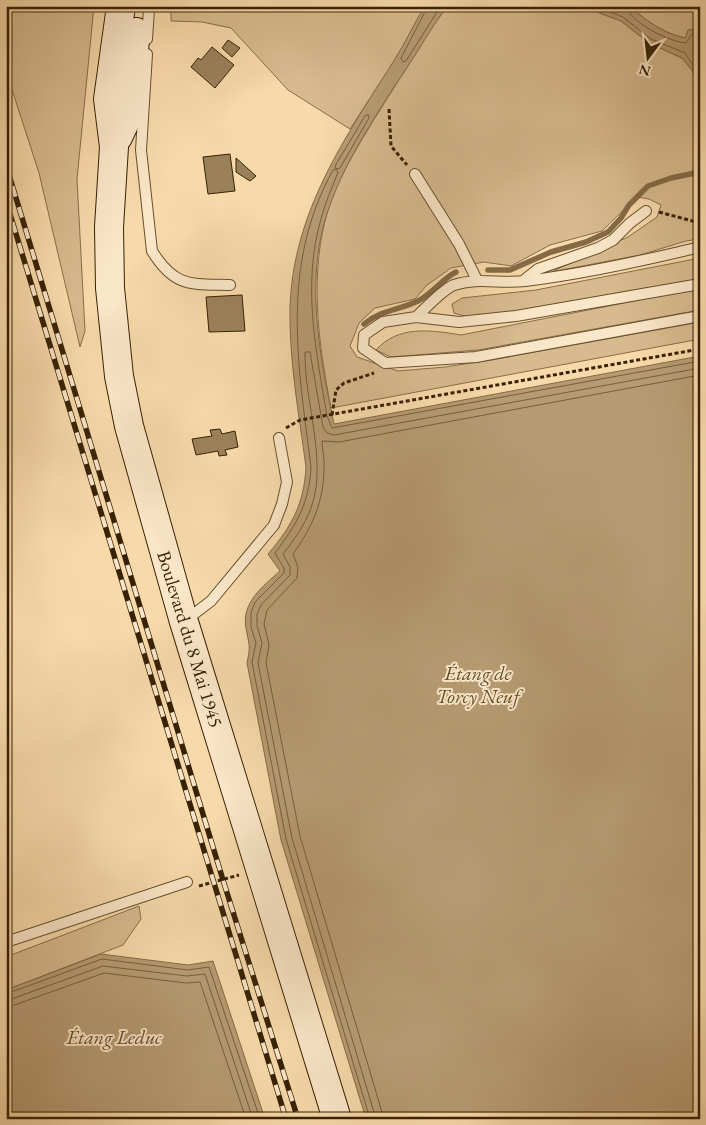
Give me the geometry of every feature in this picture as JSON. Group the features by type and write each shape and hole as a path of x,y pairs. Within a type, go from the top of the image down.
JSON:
{"main road":[{"name":"Boulevard du 8 Mai 1945","path":"121,6 108,98 114,147 109,227 110,288 119,376 129,426 184,622 337,1119"},
{"name":"Boulevard du 8 Mai 1945","path":"114,147 126,120 139,6"}],"lane":[{"path":"146,6 149,9 141,150 152,251 161,265 186,284 230,285"},
{"path":"415,174 459,244 477,280"},
{"path":"522,282 538,269 598,248 613,240 646,211"},
{"path":"416,317 451,286 477,280 522,282 590,272 700,247"},
{"path":"700,284 516,316 459,322 416,317 383,322 364,335 363,348 385,363 476,357 700,316"},
{"path":"184,622 211,601 274,525 282,504 287,482 279,438"},
{"path":"6,942 187,882"}],"path":[{"path":"389,110 391,146 415,174"},
{"path":"646,211 700,223"},
{"path":"300,420 700,349"},
{"path":"332,415 336,390 344,383 382,370 385,363"},
{"path":"187,882 202,887 260,869"}],"shaded area":[{"path":"6,6 94,6 77,179 85,331 80,347 39,173 6,71"},
{"path":"171,6 425,6 397,57 350,129 288,90 231,28 202,22 171,21"},
{"path":"458,6 581,6 621,21 649,43 682,58 692,70 700,88 700,239 686,241 640,255 551,272 628,237 657,217 661,205 649,199 637,197 602,231 550,245 511,266 484,262 451,268 427,285 415,299 375,308 359,323 350,346 357,357 398,371 445,367 700,322 700,339 331,408 321,349 317,289 323,230 331,201 353,155 430,30 443,12 454,10"},
{"path":"629,6 700,6 700,28 685,38 677,36 656,26"},
{"path":"700,258 700,279 514,312 468,317 454,313 452,304 462,298 536,290"},
{"path":"700,288 700,310 478,350 391,357 376,350 394,336 405,333 427,331 461,335"},
{"path":"139,906 141,919 123,945 6,990 6,957"}],"water":[{"name":"Étang de Torcy Neuf","path":"425,6 458,6 454,10 443,12 361,140 332,199 319,245 316,270 317,322 324,374 334,424 700,356 700,1119 366,1119 281,840 247,663 249,645 245,619 250,603 260,589 280,571 268,554 284,534 295,514 305,480 306,467 291,347 290,308 293,273 311,207 325,177"},
{"path":"581,6 629,6 655,26 685,38 688,30 700,28 700,88 692,70 682,58 649,43 621,21"},
{"name":"Étang Leduc","path":"101,954 188,965 213,961 265,1119 6,1119 6,990"}],"building":[{"path":"228,40 240,48 232,57 222,48"},
{"path":"212,47 234,65 215,88 191,67 198,58 201,60"},
{"path":"230,154 235,191 208,194 203,157"},
{"path":"236,158 256,176 250,181 236,172"},
{"path":"242,295 245,331 209,332 206,297"},
{"path":"220,429 222,434 235,431 238,447 225,450 227,455 219,456 218,451 196,455 192,439 212,436 210,430"}],"waterway":[{"path":"488,270 510,270 551,252 586,242 608,232 621,218 629,205 648,186 671,178 700,172"},
{"path":"364,324 384,313 418,301 456,272"}],"railway":[{"path":"6,165 223,880 298,1119"},
{"path":"6,201 286,1119"}]}
